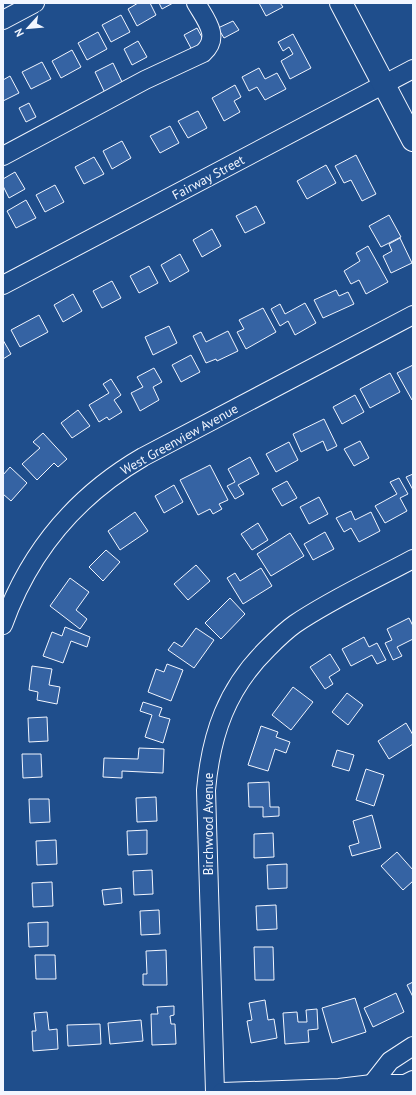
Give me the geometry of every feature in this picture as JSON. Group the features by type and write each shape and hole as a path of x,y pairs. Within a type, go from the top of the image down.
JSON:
{"main road":[{"path":"341,3 413,140"}],"street":[{"path":"3,20 34,3"},
{"path":"3,156 145,80 203,54 213,38 210,27 196,3"},
{"name":"Fairway Street","path":"3,285 413,69"},
{"name":"West Greenview Avenue","path":"3,625 10,606 25,576 43,546 80,503 123,468 413,315"},
{"name":"Birchwood Avenue","path":"215,1092 206,790 208,766 220,720 230,697 244,676 258,658 283,634 294,625 318,610 413,559"},
{"path":"374,1088 390,1061 413,1046"},
{"path":"222,1092 374,1088 405,1084 413,1080"}],"building":[{"path":"138,3 150,3 156,15 137,26 128,9"},
{"path":"159,3 173,3 162,9"},
{"path":"259,3 280,3 283,7 266,16"},
{"path":"121,15 130,32 111,42 102,25"},
{"path":"233,21 239,30 224,38 218,28"},
{"path":"197,28 205,43 192,50 184,35"},
{"path":"98,32 107,49 87,60 78,43"},
{"path":"293,34 311,68 290,79 281,61 293,54 289,47 283,51 278,42"},
{"path":"138,41 147,57 132,65 124,49"},
{"path":"72,50 81,67 61,78 52,61"},
{"path":"42,62 51,79 31,89 22,72"},
{"path":"113,63 123,84 105,93 95,72"},
{"path":"259,68 265,79 277,73 286,89 265,100 257,87 249,91 242,77"},
{"path":"10,76 19,93 3,101 3,80"},
{"path":"235,85 241,97 234,101 240,112 224,121 212,98"},
{"path":"29,103 36,117 26,122 19,108"},
{"path":"198,111 207,128 188,138 178,121"},
{"path":"170,126 179,143 160,153 150,136"},
{"path":"122,141 131,158 112,169 103,151"},
{"path":"356,155 376,194 362,201 351,180 344,183 335,166"},
{"path":"94,157 104,174 84,184 75,167"},
{"path":"326,165 336,183 307,199 297,181"},
{"path":"15,172 25,189 9,198 3,186 3,179"},
{"path":"55,185 64,202 45,212 36,195"},
{"path":"26,200 36,218 16,228 7,211"},
{"path":"256,206 265,223 245,233 236,216"},
{"path":"389,215 401,237 381,247 369,226"},
{"path":"212,229 221,246 202,257 193,240"},
{"path":"400,238 412,263 391,273 383,256 392,251 389,244"},
{"path":"368,246 388,282 366,294 359,280 351,284 344,271 360,261 356,253"},
{"path":"180,254 189,271 170,282 161,265"},
{"path":"149,266 158,283 139,293 130,276"},
{"path":"112,281 121,298 102,308 93,291"},
{"path":"336,290 339,296 348,292 354,304 323,318 314,300"},
{"path":"73,294 82,311 63,322 54,305"},
{"path":"305,303 316,323 295,335 288,321 280,326 271,309 280,304 285,314"},
{"path":"263,308 276,332 246,349 237,332 244,329 239,320"},
{"path":"39,315 48,332 20,347 11,330"},
{"path":"169,326 177,343 153,355 145,337"},
{"path":"228,331 238,351 217,361 216,359 206,363 193,336 201,332 206,342"},
{"path":"3,340 11,354 3,359"},
{"path":"191,355 200,372 181,382 172,365"},
{"path":"413,365 413,400 412,400 397,373"},
{"path":"154,368 162,382 153,387 159,400 140,411 131,393 143,387 137,377"},
{"path":"390,373 400,392 370,408 360,389"},
{"path":"111,379 121,395 114,400 122,412 109,420 107,417 99,422 89,405 109,393 103,384"},
{"path":"355,395 364,412 342,424 333,407"},
{"path":"78,410 90,426 72,438 61,423"},
{"path":"324,419 337,446 327,451 323,441 301,452 293,434"},
{"path":"43,433 67,459 58,467 54,463 37,480 22,464 40,448 33,442"},
{"path":"360,441 369,458 354,466 344,449"},
{"path":"289,442 298,460 276,472 266,454"},
{"path":"250,457 259,474 238,485 244,494 235,499 227,486 235,482 228,469"},
{"path":"210,465 228,500 219,504 222,509 213,514 210,509 198,515 180,480"},
{"path":"10,467 27,483 11,501 3,494 3,475"},
{"path":"413,474 413,490 406,477"},
{"path":"399,478 408,494 400,498 407,511 385,523 375,506 397,494 390,482"},
{"path":"287,481 297,498 282,506 272,489"},
{"path":"174,485 183,502 164,513 155,496"},
{"path":"319,497 328,514 309,524 300,507"},
{"path":"351,511 355,520 371,512 380,531 359,542 351,528 344,532 336,518"},
{"path":"135,512 148,531 120,550 108,531"},
{"path":"258,523 268,540 252,550 241,534"},
{"path":"325,532 334,549 313,560 304,544"},
{"path":"290,533 304,556 271,576 257,554"},
{"path":"106,550 120,562 103,581 89,567"},
{"path":"196,565 210,581 188,600 174,584"},
{"path":"261,568 272,586 243,604 227,578 235,573 240,581"},
{"path":"70,578 89,592 76,610 87,619 80,629 50,606"},
{"path":"230,598 245,614 221,639 205,623"},
{"path":"409,618 413,626 413,639 397,647 402,656 393,660 385,643 392,640 387,629"},
{"path":"65,627 90,637 87,647 71,641 63,663 43,656 52,632 62,636"},
{"path":"196,628 214,640 194,668 168,650 174,642 182,647"},
{"path":"364,637 369,647 377,643 386,660 377,664 372,655 351,666 342,649"},
{"path":"330,654 340,670 329,677 333,684 325,689 310,667"},
{"path":"167,664 183,670 171,701 148,692 156,669 164,672"},
{"path":"32,666 52,669 49,685 60,687 57,704 37,700 38,692 29,690"},
{"path":"293,687 313,702 291,730 272,715"},
{"path":"347,693 363,705 348,725 332,712"},
{"path":"143,702 162,708 159,716 170,719 163,743 145,737 152,715 140,711"},
{"path":"47,717 48,741 29,742 28,718"},
{"path":"406,723 413,735 413,744 389,759 378,741"},
{"path":"261,726 278,732 276,737 290,742 286,753 275,749 268,771 248,765"},
{"path":"139,748 164,749 163,773 122,771 122,778 103,777 104,758 138,759"},
{"path":"337,750 354,755 349,771 332,766"},
{"path":"22,754 41,754 42,777 23,778"},
{"path":"366,769 384,775 374,806 356,800"},
{"path":"269,782 270,807 279,807 279,816 263,817 263,807 249,807 248,783"},
{"path":"156,797 157,821 137,822 136,798"},
{"path":"29,799 49,799 50,822 30,823"},
{"path":"372,815 381,848 352,856 349,846 359,843 353,821"},
{"path":"147,830 147,854 128,855 127,831"},
{"path":"273,833 274,857 254,858 254,834"},
{"path":"56,840 57,864 37,865 36,841"},
{"path":"397,852 413,870 413,881 403,890 381,866"},
{"path":"287,864 287,888 268,889 267,865"},
{"path":"152,870 153,894 134,895 133,871"},
{"path":"52,882 53,906 33,907 32,883"},
{"path":"121,888 122,903 104,905 102,890"},
{"path":"276,905 277,929 257,930 256,906"},
{"path":"159,910 160,934 141,935 140,911"},
{"path":"48,922 48,946 29,947 28,923"},
{"path":"254,947 273,947 274,980 255,980"},
{"path":"166,950 167,985 143,985 143,974 147,974 146,951"},
{"path":"35,955 55,955 56,979 36,979"},
{"path":"413,982 413,997 407,985"},
{"path":"396,993 404,1012 373,1027 364,1008"},
{"path":"355,998 366,1032 332,1043 322,1008"},
{"path":"265,1000 268,1020 274,1019 277,1038 251,1043 247,1021 252,1020 249,1003"},
{"path":"174,1006 174,1015 170,1016 171,1024 175,1024 176,1044 152,1045 151,1014 158,1014 157,1007"},
{"path":"317,1009 318,1029 308,1030 309,1042 285,1044 283,1013 297,1012 298,1022 307,1022 306,1010"},
{"path":"47,1012 49,1030 57,1029 58,1049 33,1051 32,1031 36,1031 34,1013"},
{"path":"141,1020 143,1041 110,1044 108,1023"},
{"path":"100,1024 101,1044 68,1046 67,1025"}]}
